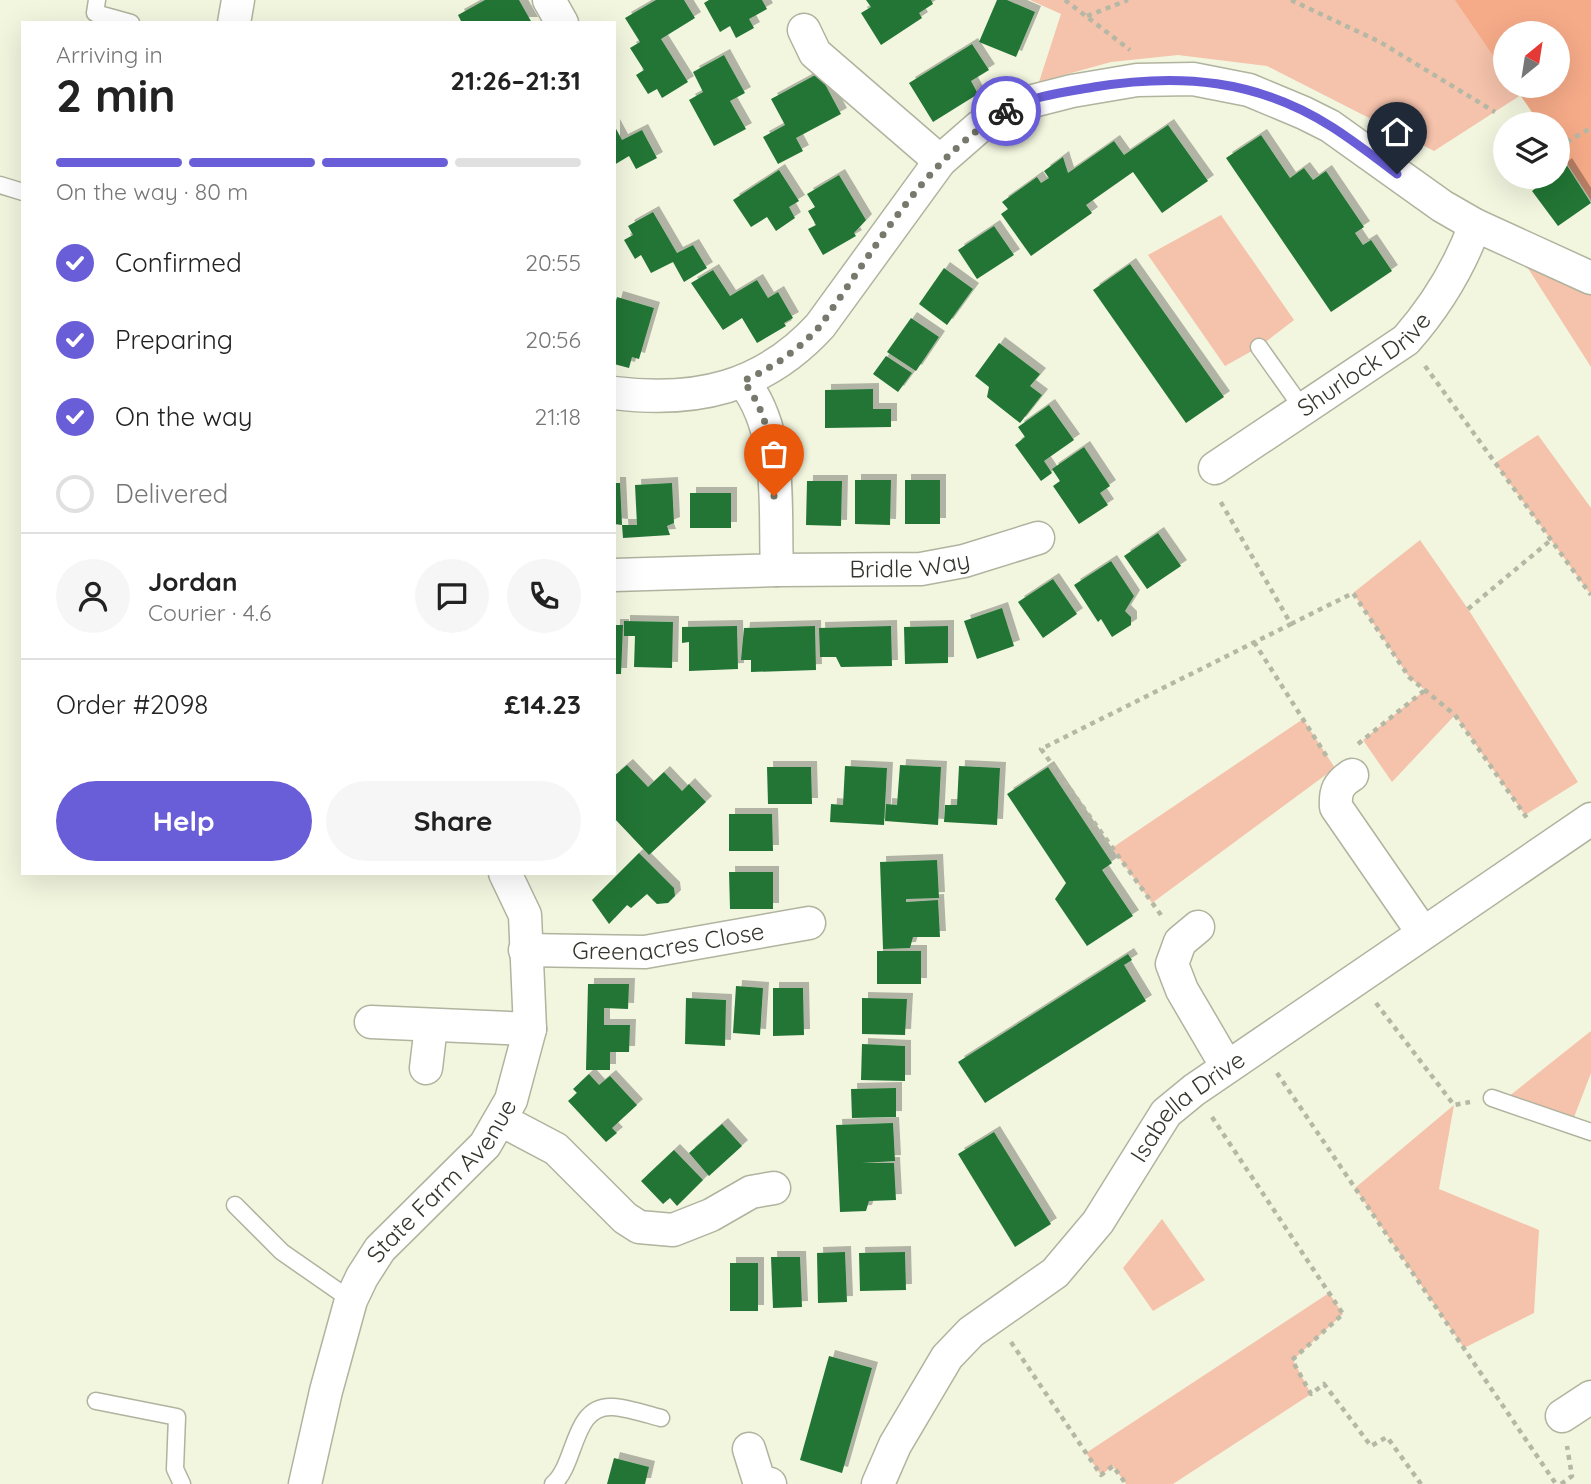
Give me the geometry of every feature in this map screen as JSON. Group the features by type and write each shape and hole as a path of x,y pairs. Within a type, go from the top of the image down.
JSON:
{"street":[{"path":"234,21 238,0"},
{"path":"550,0 561,21"},
{"path":"804,30 815,53 940,161"},
{"path":"616,393 656,398 702,394 743,381 774,367 800,348 820,326 940,161 979,127 1013,106 1072,91 1159,80 1193,79 1249,90 1304,113 1330,126 1442,206 1475,225 1591,278"},
{"name":"Shurlock Drive","path":"1215,468 1406,340 1427,316 1475,225"},
{"path":"743,381 765,418 772,446 777,570"},
{"name":"Bridle Way","path":"616,575 921,569 964,561 1038,538"},
{"path":"1347,778 1335,792 1336,807 1423,933"},
{"name":"Isabella Drive","path":"878,1484 895,1445 947,1357 971,1332 1055,1273 1098,1222 1166,1113 1227,1067 1591,819"},
{"name":"State Farm Avenue","path":"305,1484 326,1391 351,1300 380,1249 485,1144 501,1120 519,1076 530,1029 525,915 506,875"},
{"name":"Greenacres Close","path":"525,950 645,953 810,923"},
{"path":"1189,934 1172,964 1182,990 1227,1067"},
{"path":"371,1022 530,1029"},
{"path":"426,1068 430,1026"},
{"path":"501,1120 556,1149 625,1218 639,1227 673,1230 710,1215 751,1192 774,1188"},
{"path":"1562,1416 1591,1397"},
{"path":"749,1449 758,1481 769,1484"}],"lane":[{"path":"97,0 95,13 124,21"},
{"path":"0,185 21,191"},
{"path":"1259,347 1303,409"},
{"path":"1492,1098 1591,1132"},
{"path":"235,1205 282,1252 351,1300"},
{"path":"96,1401 177,1417 175,1469 182,1484"},
{"path":"552,1484 572,1454 583,1421 596,1409 611,1406 661,1418"}],"path":[{"path":"1065,0 1152,66 1159,80"},
{"path":"1086,16 1128,0"},
{"path":"1291,0 1380,42 1495,111"},
{"path":"1570,139 1591,128"},
{"path":"1406,340 1591,594"},
{"path":"1215,468 1206,475 1291,624"},
{"path":"1468,609 1551,540"},
{"path":"1189,934 1041,749 1353,593 1409,677 1455,715 1548,848"},
{"path":"1254,642 1347,778"},
{"path":"1347,778 1348,752 1425,690"},
{"path":"1357,979 1454,1105 1492,1098"},
{"path":"1258,1046 1558,1484 1572,1476 1562,1416"},
{"path":"1194,1090 1343,1314 1292,1360 1311,1394 1324,1384 1371,1446 1387,1437 1421,1484"},
{"path":"993,1316 1101,1475 1114,1465 1126,1484"}],"shaded area":[{"path":"1030,0 1591,0 1570,21 1493,21 1493,98 1516,98 1434,151 1267,66 1178,55 1111,62 1039,82 1061,14"},
{"path":"1455,0 1591,0 1591,200 1570,168 1570,112 1532,112 1522,98 1570,98 1570,21 1493,21 1493,55"},
{"path":"1221,215 1294,320 1259,347 1225,366 1148,255"},
{"path":"1517,251 1591,295 1591,367"},
{"path":"1538,435 1591,508 1591,595 1495,463"},
{"path":"1420,540 1468,609 1578,782 1525,815 1455,715 1392,782 1363,740 1425,690 1409,677 1353,593"},
{"path":"1303,719 1335,768 1152,903 1112,848"},
{"path":"1591,1031 1591,1073 1571,1125 1503,1101"},
{"path":"1454,1105 1439,1189 1539,1230 1534,1313 1464,1348 1355,1188"},
{"path":"1162,1219 1205,1280 1153,1311 1123,1268"},
{"path":"1329,1293 1343,1314 1293,1360 1311,1394 1173,1484 1126,1484 1113,1466 1101,1475 1086,1453"}],"building":[{"path":"485,0 519,0 531,21 461,21 458,15"},
{"path":"656,0 684,0 695,18 661,39 688,82 662,98 657,89 648,94 636,75 644,70 630,48 640,42 625,18"},
{"path":"709,0 762,0 767,9 749,19 754,28 736,38 730,26 720,32 704,3"},
{"path":"866,0 931,0 933,4 919,13 922,18 881,45 861,13 871,7"},
{"path":"997,0 1007,0 1035,12 1016,57 979,42"},
{"path":"972,44 989,70 971,81 978,94 933,122 909,83"},
{"path":"724,55 745,93 730,101 746,129 714,146 689,100 703,92 693,72"},
{"path":"819,73 841,114 796,138 803,151 778,164 763,137 785,125 771,99"},
{"path":"1168,125 1208,181 1162,213 1133,172 1086,205 1092,213 1031,256 1001,214 1008,209 1002,202 1037,177 1041,183 1049,178 1044,171 1063,157 1068,173 1114,141 1124,155"},
{"path":"616,129 622,140 642,130 657,158 636,169 629,156 616,164"},
{"path":"1261,135 1290,178 1304,168 1313,180 1326,171 1364,227 1355,233 1363,245 1371,240 1392,271 1331,312 1226,158"},
{"path":"779,170 799,201 789,207 795,218 776,231 767,217 751,227 733,200"},
{"path":"1570,170 1591,203 1558,226 1532,191 1570,189"},
{"path":"839,175 866,220 854,233 856,236 823,255 808,229 816,225 808,211 815,207 807,194"},
{"path":"653,212 677,253 693,245 707,268 684,282 673,262 651,273 641,255 635,259 624,240 633,235 628,226"},
{"path":"994,226 1014,255 977,279 958,250"},
{"path":"1130,264 1224,397 1186,423 1093,290"},
{"path":"944,268 973,289 947,325 919,304"},
{"path":"713,270 730,296 757,280 768,298 778,292 793,318 784,323 786,326 757,343 742,318 723,330 691,283"},
{"path":"617,297 654,308 639,359 632,357 629,368 616,365"},
{"path":"911,318 939,337 916,371 887,352"},
{"path":"999,343 1040,374 1030,386 1042,395 1020,423 987,397 989,387 975,376"},
{"path":"886,356 912,373 898,392 873,374"},
{"path":"873,389 873,409 891,409 891,427 825,428 825,390"},
{"path":"1049,405 1074,440 1044,461 1052,473 1041,481 1015,445 1025,437 1018,427"},
{"path":"1084,447 1110,486 1100,493 1108,505 1079,524 1053,486 1060,481 1052,469"},
{"path":"855,480 891,480 890,525 855,524"},
{"path":"905,480 940,480 940,524 905,524"},
{"path":"807,481 842,481 841,526 806,525"},
{"path":"616,483 620,483 622,525 616,524"},
{"path":"672,483 674,523 667,526 670,535 623,538 622,525 637,525 635,485"},
{"path":"690,493 731,493 731,528 690,528"},
{"path":"1158,533 1181,566 1147,589 1124,556"},
{"path":"1111,561 1134,596 1125,611 1131,617 1131,625 1112,637 1101,619 1098,622 1074,585"},
{"path":"1053,579 1077,614 1043,638 1018,602"},
{"path":"1002,608 1014,646 977,659 964,621"},
{"path":"624,621 673,622 672,668 634,667 635,636 624,636"},
{"path":"616,625 623,625 621,674 616,674"},
{"path":"737,626 738,669 689,671 689,642 682,643 682,627"},
{"path":"815,626 816,670 751,672 751,660 741,660 744,628"},
{"path":"891,626 892,666 841,667 836,657 820,657 819,628"},
{"path":"948,626 948,663 905,664 904,627"},
{"path":"627,765 648,787 664,772 682,791 689,784 706,802 649,855 616,820 616,774"},
{"path":"900,765 941,767 938,825 885,821 886,804 897,805"},
{"path":"845,766 887,768 884,825 830,822 831,804 843,805"},
{"path":"959,766 1000,768 997,825 944,822 945,805 957,805"},
{"path":"767,767 811,767 812,804 768,804"},
{"path":"1048,767 1112,863 1102,870 1133,916 1087,946 1055,899 1066,883 1007,794"},
{"path":"729,814 772,814 773,851 729,851"},
{"path":"639,853 674,888 675,896 668,903 657,904 647,894 631,908 627,905 609,924 592,900"},
{"path":"937,860 939,898 906,899 906,902 938,900 940,937 913,937 910,948 883,949 880,862"},
{"path":"729,872 773,872 773,909 730,909"},
{"path":"877,951 921,951 921,984 877,984"},
{"path":"1128,954 1132,960 1124,965 1146,1001 985,1103 958,1062"},
{"path":"588,984 629,984 628,1009 604,1008 604,1025 630,1025 629,1052 610,1052 610,1070 586,1070"},
{"path":"736,986 763,988 760,1035 733,1033"},
{"path":"773,988 803,988 804,1035 773,1036"},
{"path":"686,998 726,1000 725,1046 685,1044"},
{"path":"862,998 907,999 905,1035 862,1034"},
{"path":"862,1044 905,1046 905,1081 861,1080"},
{"path":"589,1074 599,1085 610,1076 637,1105 612,1128 617,1133 606,1142 568,1101 577,1093 573,1089"},
{"path":"896,1088 896,1117 852,1118 851,1089"},
{"path":"893,1123 895,1161 862,1163 894,1163 896,1200 869,1201 866,1211 840,1212 836,1125"},
{"path":"722,1124 742,1146 709,1176 689,1153"},
{"path":"994,1132 1051,1224 1015,1247 958,1154"},
{"path":"674,1150 703,1180 677,1206 670,1198 663,1204 641,1181"},
{"path":"845,1252 847,1302 818,1303 817,1253"},
{"path":"905,1252 906,1290 860,1291 859,1253"},
{"path":"771,1257 800,1257 802,1307 773,1308"},
{"path":"730,1263 758,1263 758,1311 730,1311"},
{"path":"829,1356 872,1368 842,1473 800,1460"},
{"path":"614,1458 649,1467 645,1484 607,1484"}],"way so far":[{"path":"774,496 772,446 765,418 754,395 743,381 774,367 800,348 820,326 940,161 979,127 1006,111"}],"route":[{"path":"1006,111 1013,106 1072,91 1137,80 1193,79 1249,90 1304,113 1330,126 1397,174"}]}
